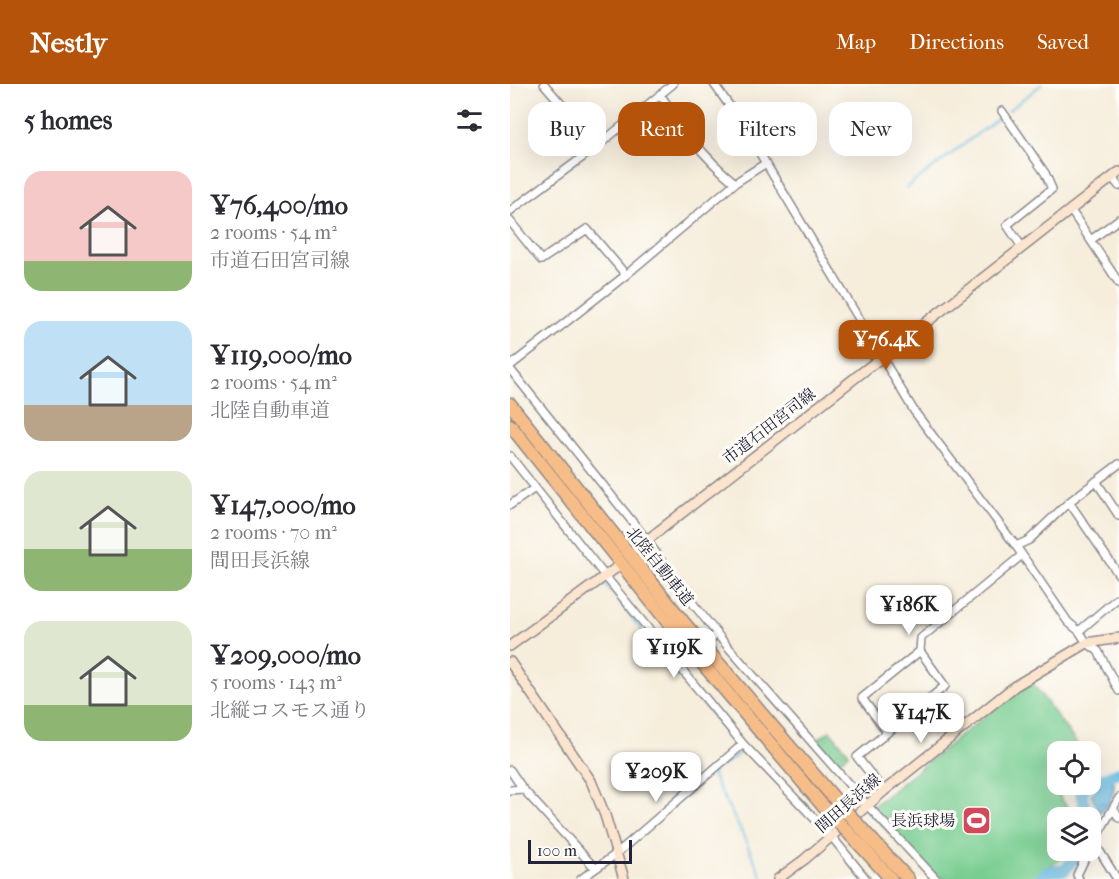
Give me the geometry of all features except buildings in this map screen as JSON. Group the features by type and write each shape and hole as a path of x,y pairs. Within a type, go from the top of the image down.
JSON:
{"highway":[{"name":"北陸自動車道","path":"510,404 828,801"},
{"name":"北陸自動車道","path":"510,425 675,631 868,845 908,879"},
{"name":"北陸自動車道","path":"868,845 891,879"}],"street":[{"path":"544,84 560,102"},
{"path":"606,139 673,84"},
{"path":"714,84 743,125 921,420 1016,546 1068,622 1080,631 1087,643 1098,651 1119,691"},
{"path":"660,94 690,139 717,169 735,183"},
{"path":"1002,111 1045,173 1052,189 1007,225 1022,247"},
{"path":"510,211 584,156"},
{"path":"766,163 735,183 626,275 510,368 647,540 676,582 717,633 867,805 936,879"},
{"path":"1116,174 1119,186"},
{"name":"市道石田宮司線","path":"637,548 1116,174"},
{"path":"1070,209 1119,283"},
{"path":"1090,240 1119,219"},
{"path":"510,221 541,260 587,229 626,275"},
{"path":"510,456 743,744 832,837 866,879"},
{"path":"1016,546 1029,540 1069,502 1119,464"},
{"path":"1096,481 1119,516"},
{"path":"510,505 535,488"},
{"path":"1069,502 1119,575"},
{"path":"884,791 857,758 945,686 920,651 921,638 1022,555"},
{"path":"510,646 616,568"},
{"path":"1080,631 1119,597"},
{"path":"710,640 717,633"},
{"name":"間田長浜線","path":"778,879 1015,686 1087,643 1119,638"},
{"path":"887,732 862,698 920,651"},
{"path":"679,667 686,661"},
{"path":"510,662 591,781 605,815 624,879"},
{"path":"581,879 616,854 743,744"},
{"path":"510,770 523,789 596,868"},
{"path":"510,790 523,789"},
{"path":"1101,829 1119,798"},
{"path":"1113,808 1119,818"},
{"path":"1101,859 1117,879"},
{"path":"1079,879 1077,875 1084,861"}],"green space":[{"path":"1032,682 1075,741 1047,741 1047,795 1060,795 1060,798 1068,807 1047,807 1047,861 1058,861 1032,879 934,879 868,810 985,716"},
{"path":"830,731 849,753 837,763 817,740"}],"water":[{"path":"1109,780 1114,783 1112,796 1101,811 1101,807 1096,807 1091,795 1101,795 1101,786"}],"waterway":[{"path":"1008,111 1042,84"},
{"path":"906,188 1000,117"},
{"path":"606,585 665,660 738,744"},
{"path":"720,768 742,749"},
{"path":"1085,807 1081,794 1086,786 1119,772"},
{"path":"714,773 712,775 763,879"},
{"path":"1040,879 1047,872 1065,870 1072,861"}],"tunnel":[{"path":"686,661 696,651"}],"place":[{"name":"長浜球場","path":"976,820"}]}
